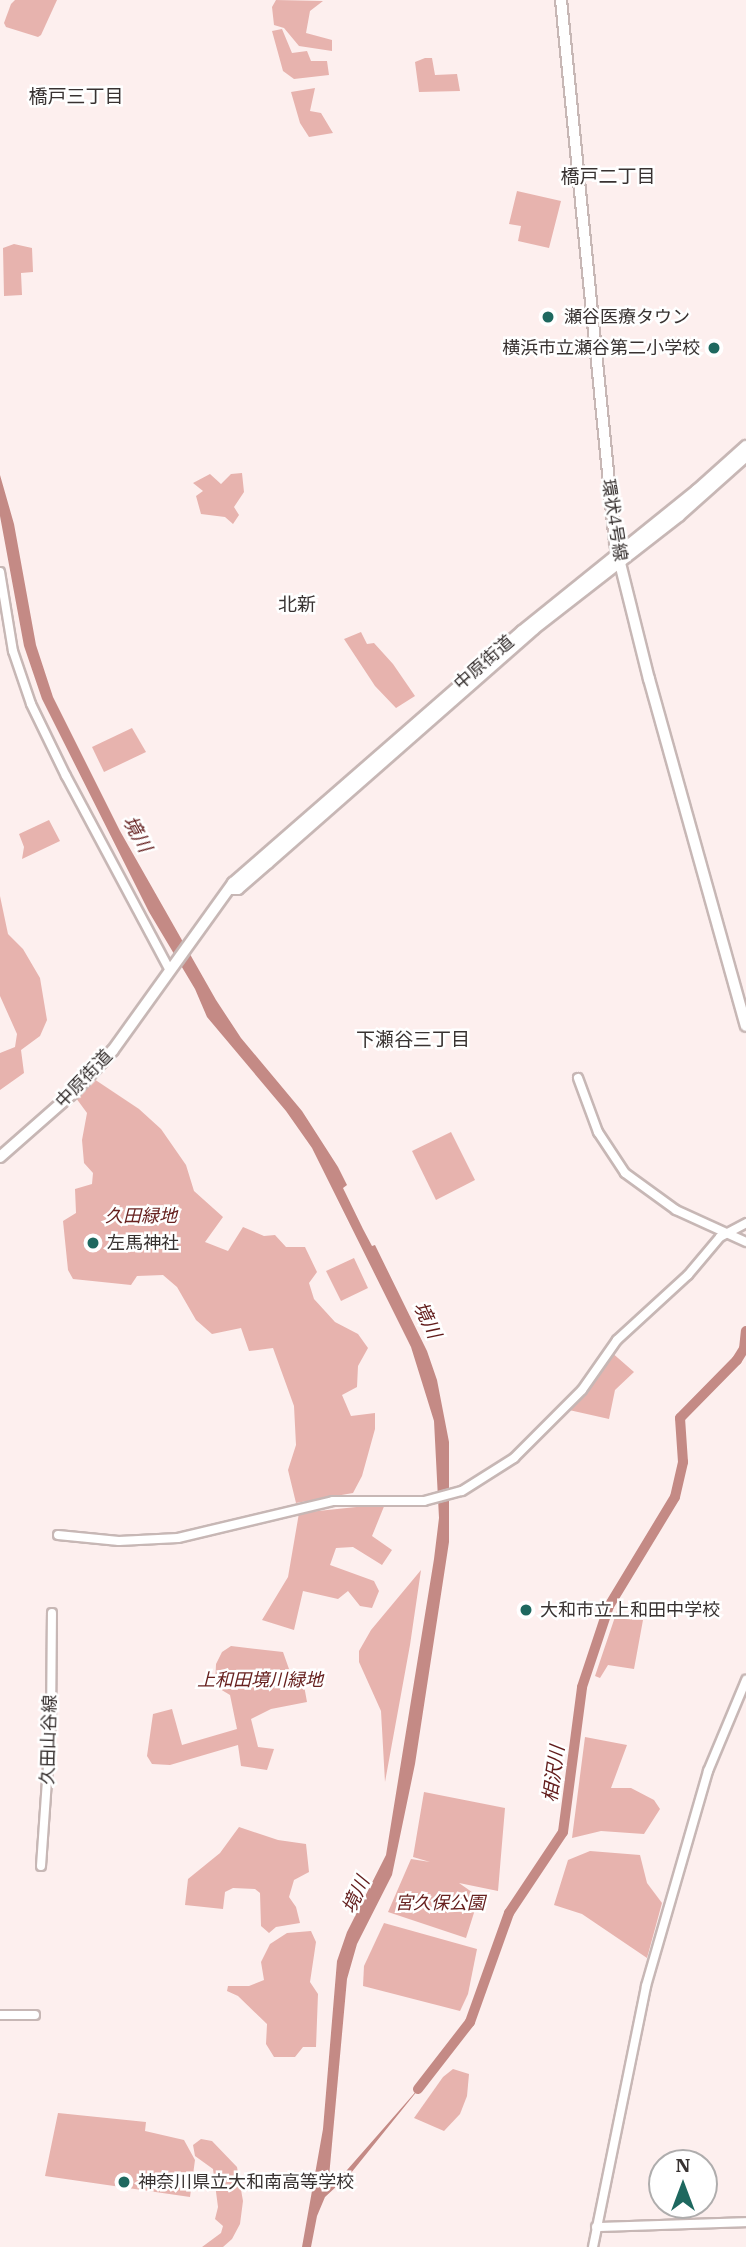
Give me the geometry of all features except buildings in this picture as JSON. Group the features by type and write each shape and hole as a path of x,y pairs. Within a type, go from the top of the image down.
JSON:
{"main road":[{"name":"環状4号線","path":"561,0 602,434 619,557 746,1026"},
{"name":"中原街道","path":"619,557 746,446"},
{"name":"中原街道","path":"0,1157 88,1078 127,1031 189,940 233,883 547,609 679,516 746,456"}],"street":[{"path":"0,572 13,651 31,704 72,787 171,967"},
{"path":"578,1078 598,1132 625,1173 676,1210 746,1242"},
{"path":"58,1535 119,1541 178,1538 333,1501 431,1500 459,1492 494,1473 536,1438 588,1382 608,1349 688,1275 727,1234 746,1223"},
{"name":"久田山谷線","path":"41,1866 51,1724 52,1613"},
{"path":"593,2247 646,1986 708,1771 746,1680"},
{"path":"0,2015 35,2015"},
{"path":"596,2227 746,2222"}],"green space":[{"path":"15,0 57,0 41,35 38,37 6,27 4,23"},
{"path":"276,0 323,1 310,11 306,33 332,40 332,51 299,46 284,28 274,25 272,7"},
{"path":"282,29 292,53 307,51 311,61 327,61 329,75 294,79 283,71 272,31"},
{"path":"432,58 435,75 457,74 460,91 419,92 415,62"},
{"path":"315,88 310,111 321,113 333,133 309,137 300,123 291,92"},
{"path":"517,191 561,201 549,248 518,241 521,226 509,224"},
{"path":"14,244 32,248 33,272 21,273 22,295 4,296 3,248"},
{"path":"242,473 244,492 234,507 239,515 233,524 225,517 201,514 196,496 203,491 193,483 210,474 221,484 231,474"},
{"path":"361,632 367,644 374,643 393,664 415,696 396,708 375,686 344,639"},
{"path":"132,728 146,752 104,772 92,747"},
{"path":"49,820 60,841 22,859 24,847 19,834"},
{"path":"0,896 8,934 23,949 40,978 47,1020 40,1036 21,1050 24,1073 0,1090 0,1053 15,1047 17,1034 0,996"},
{"name":"久田緑地","path":"94,1079 139,1109 161,1129 186,1165 194,1191 223,1217 205,1242 228,1251 243,1227 264,1236 275,1235 286,1247 305,1247 317,1272 309,1283 314,1299 335,1322 358,1334 368,1348 358,1366 357,1387 342,1395 351,1416 375,1413 375,1429 362,1476 353,1493 296,1503 288,1470 296,1445 294,1406 273,1348 249,1351 241,1328 212,1334 196,1320 177,1287 163,1275 137,1276 131,1285 73,1279 68,1270 63,1221 76,1213 75,1189 92,1184 93,1173 84,1163 82,1140 87,1113 76,1098"},
{"path":"451,1132 475,1180 436,1200 412,1151"},
{"path":"354,1258 368,1288 341,1301 326,1271"},
{"path":"610,1351 634,1372 615,1390 609,1419 569,1410 594,1379"},
{"path":"385,1504 372,1536 392,1550 382,1565 353,1547 336,1548 330,1565 374,1581 379,1591 372,1608 360,1606 348,1591 338,1599 303,1591 294,1630 262,1620 288,1577 299,1513"},
{"path":"421,1570 385,1782 381,1711 359,1662 359,1651 371,1630"},
{"path":"617,1611 621,1612 624,1619 643,1620 634,1669 608,1665 600,1678 595,1676"},
{"name":"上和田境川緑地","path":"231,1646 283,1652 289,1669 303,1680 307,1702 271,1709 251,1719 258,1747 274,1749 267,1770 241,1766 238,1745 170,1765 152,1764 147,1756 153,1714 172,1709 182,1745 237,1729 230,1695 215,1686 216,1664 222,1652"},
{"path":"585,1737 627,1745 611,1788 631,1788 654,1800 660,1809 644,1834 601,1831 572,1838"},
{"name":"宮久保公園","path":"424,1792 505,1808 498,1891 459,1883 479,1897 466,1938 388,1912 411,1859 430,1862 413,1857"},
{"path":"239,1827 278,1840 306,1844 309,1872 294,1880 289,1897 296,1907 300,1923 276,1927 269,1933 261,1926 260,1893 255,1889 233,1888 225,1892 223,1909 185,1905 188,1879 220,1853"},
{"path":"590,1851 640,1855 647,1883 662,1903 647,1958 582,1914 554,1905 568,1860"},
{"path":"384,1923 477,1949 468,1994 460,2011 363,1986 364,1966"},
{"path":"311,1931 316,1942 310,1982 318,1994 316,2047 303,2047 295,2057 274,2057 266,2044 267,2024 238,1996 227,1991 228,1986 249,1986 264,1980 261,1962 270,1944 287,1933"},
{"path":"453,2069 469,2074 467,2096 460,2114 444,2131 414,2118 443,2077"},
{"path":"58,2113 146,2122 145,2131 184,2140 195,2160 190,2197 45,2176"},
{"path":"201,2139 212,2141 237,2167 243,2201 240,2224 232,2239 223,2247 202,2247 221,2233 223,2226 215,2219 218,2207 213,2169 195,2156 193,2145"}],"shaded area":[{"path":"0,475 14,524 36,645 53,697 120,831 216,1000 241,1038 302,1111 338,1167 347,1185 343,1188 372,1246 375,1245 427,1351 437,1380 449,1442 449,1542 415,1764 392,1875 357,1944 347,1979 329,2177 340,2178 426,2080 351,2173 325,2197 317,2216 311,2247 302,2247 323,2129 337,1961 347,1932 386,1855 434,1559 439,1518 434,1421 411,1347 312,1148 286,1111 207,1017 195,989 149,912 42,699 24,646 0,516"}],"waterway":[{"name":"相沢川","path":"418,2089 470,2022 509,1913 563,1832 582,1687 609,1606 675,1497 683,1462 680,1418 737,1360 744,1349 746,1331"}],"place":[{"name":"瀬谷医療タウン","path":"548,317"},
{"name":"横浜市立瀬谷第二小学校","path":"714,348"},
{"name":"左馬神社","path":"93,1243"},
{"name":"大和市立上和田中学校","path":"526,1610"},
{"name":"神奈川県立大和南高等学校","path":"124,2182"}],"district":[{"name":"橋戸三丁目","path":"76,97"},
{"name":"橋戸二丁目","path":"608,177"},
{"name":"北新","path":"297,605"},
{"name":"下瀬谷三丁目","path":"413,1040"}],"water label":[{"name":"境川","path":"137,834"},
{"name":"境川","path":"427,1320"},
{"name":"境川","path":"356,1895"}]}
